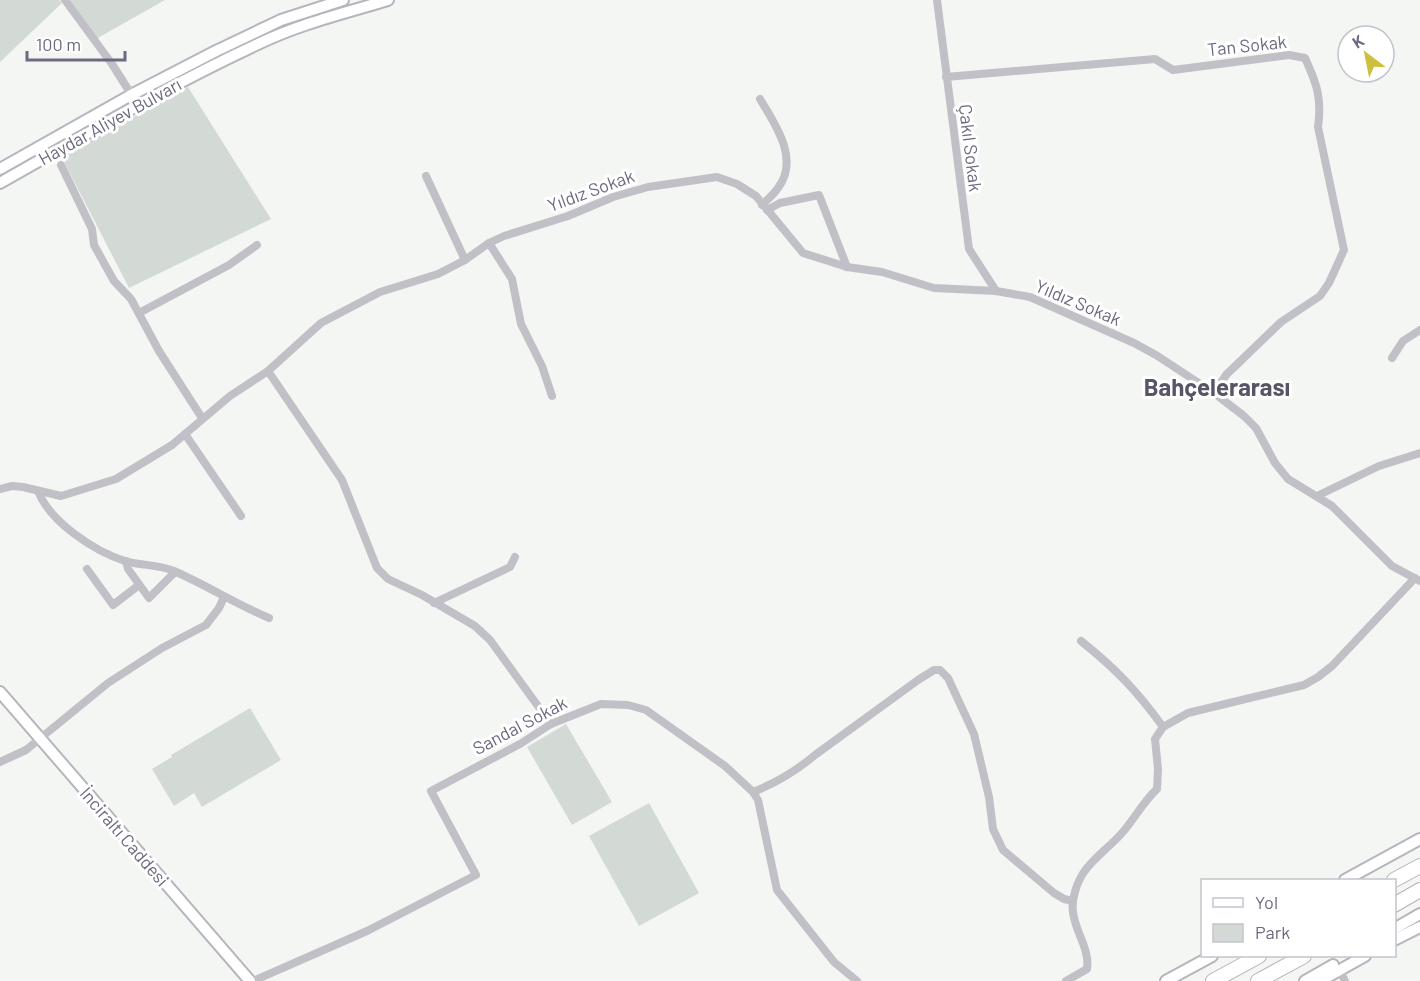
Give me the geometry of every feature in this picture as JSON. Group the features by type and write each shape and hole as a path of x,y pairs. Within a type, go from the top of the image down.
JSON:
{"highway":[{"path":"1396,879 1420,866"},
{"path":"1396,904 1420,890"},
{"path":"1213,981 1257,957"},
{"path":"1258,981 1302,957"}],"main road":[{"name":"Haydar Aliyev Bulvarı","path":"0,169 132,94 271,25 344,0"},
{"name":"Haydar Aliyev Bulvarı","path":"0,183 138,105 260,43 328,17 388,0"},
{"name":"İnciraltı Caddesi","path":"0,692 251,981"},
{"path":"1346,879 1420,839"},
{"path":"1396,928 1420,914"},
{"path":"1396,939 1420,927"},
{"path":"1166,981 1210,957"},
{"path":"1305,981 1347,957"},
{"path":"1320,981 1363,957"}],"street":[{"path":"65,0 138,105"},
{"name":"Çakıl Sokak","path":"937,0 969,249 996,291"},
{"name":"Tan Sokak","path":"946,77 1155,59 1173,70 1289,55 1305,58 1317,84 1321,106 1318,127 1344,250 1329,283 1320,296 1281,322 1226,375 1214,393"},
{"path":"760,99 784,141 787,167 780,186 764,208"},
{"path":"61,165 92,229 94,245 114,281 128,293 159,351 202,418"},
{"path":"426,176 465,260"},
{"name":"Yıldız Sokak","path":"0,489 12,486 61,495 116,479 172,445 230,396 268,371 321,323 380,292 438,274 504,236 568,216 614,197 648,187 717,177 737,184 756,196 803,253 847,267 882,272 934,288 996,291 1030,297 1156,355 1214,393 1244,416 1256,428 1275,463 1288,479 1298,487 1317,496 1344,517 1392,566 1417,579"},
{"path":"764,208 819,195 847,267"},
{"path":"489,243 512,279 521,324 542,366 552,396"},
{"path":"139,313 229,265 257,245"},
{"path":"1392,358 1403,341 1420,330"},
{"path":"268,371 342,480 377,568 388,579 422,595 475,626 490,640 551,724"},
{"path":"185,434 241,516"},
{"path":"1317,496 1379,466 1420,453"},
{"path":"38,491 42,502 59,522 81,538 126,561 155,565 175,572 268,618"},
{"path":"434,603 510,567 515,557"},
{"path":"126,561 128,569 149,598 175,572"},
{"path":"87,569 113,605 140,585"},
{"path":"1066,981 1087,969 1088,963 1073,912 1073,901 1084,873 1157,789 1155,739 1163,727 1188,713 1304,685 1318,677 1332,666 1417,579"},
{"path":"0,762 26,750 108,683 162,648 206,625 219,609 224,597"},
{"path":"1081,641 1106,661 1143,698 1163,727"},
{"path":"753,792 777,782 800,768 918,680 934,670 940,670 948,678 974,734 989,797 993,829 1003,850 1054,893 1073,901"},
{"name":"Sandal Sokak","path":"251,981 367,931 476,875 431,791 520,744 551,724 601,704 628,705 646,710 725,766 753,792 758,800 777,890 834,962 857,981"},
{"path":"1339,969 1345,981"}],"green space":[{"path":"0,0 59,0 62,3 0,62"},
{"path":"70,0 165,0 96,39"},
{"path":"188,87 271,219 129,288 61,156"},
{"path":"250,708 281,760 202,807 194,793 174,806 152,769 172,757 171,755"},
{"path":"566,724 612,802 572,825 527,747"},
{"path":"649,803 699,893 639,926 589,836"}],"district":[{"name":"Bahçelerarası","path":"1217,388"}]}
